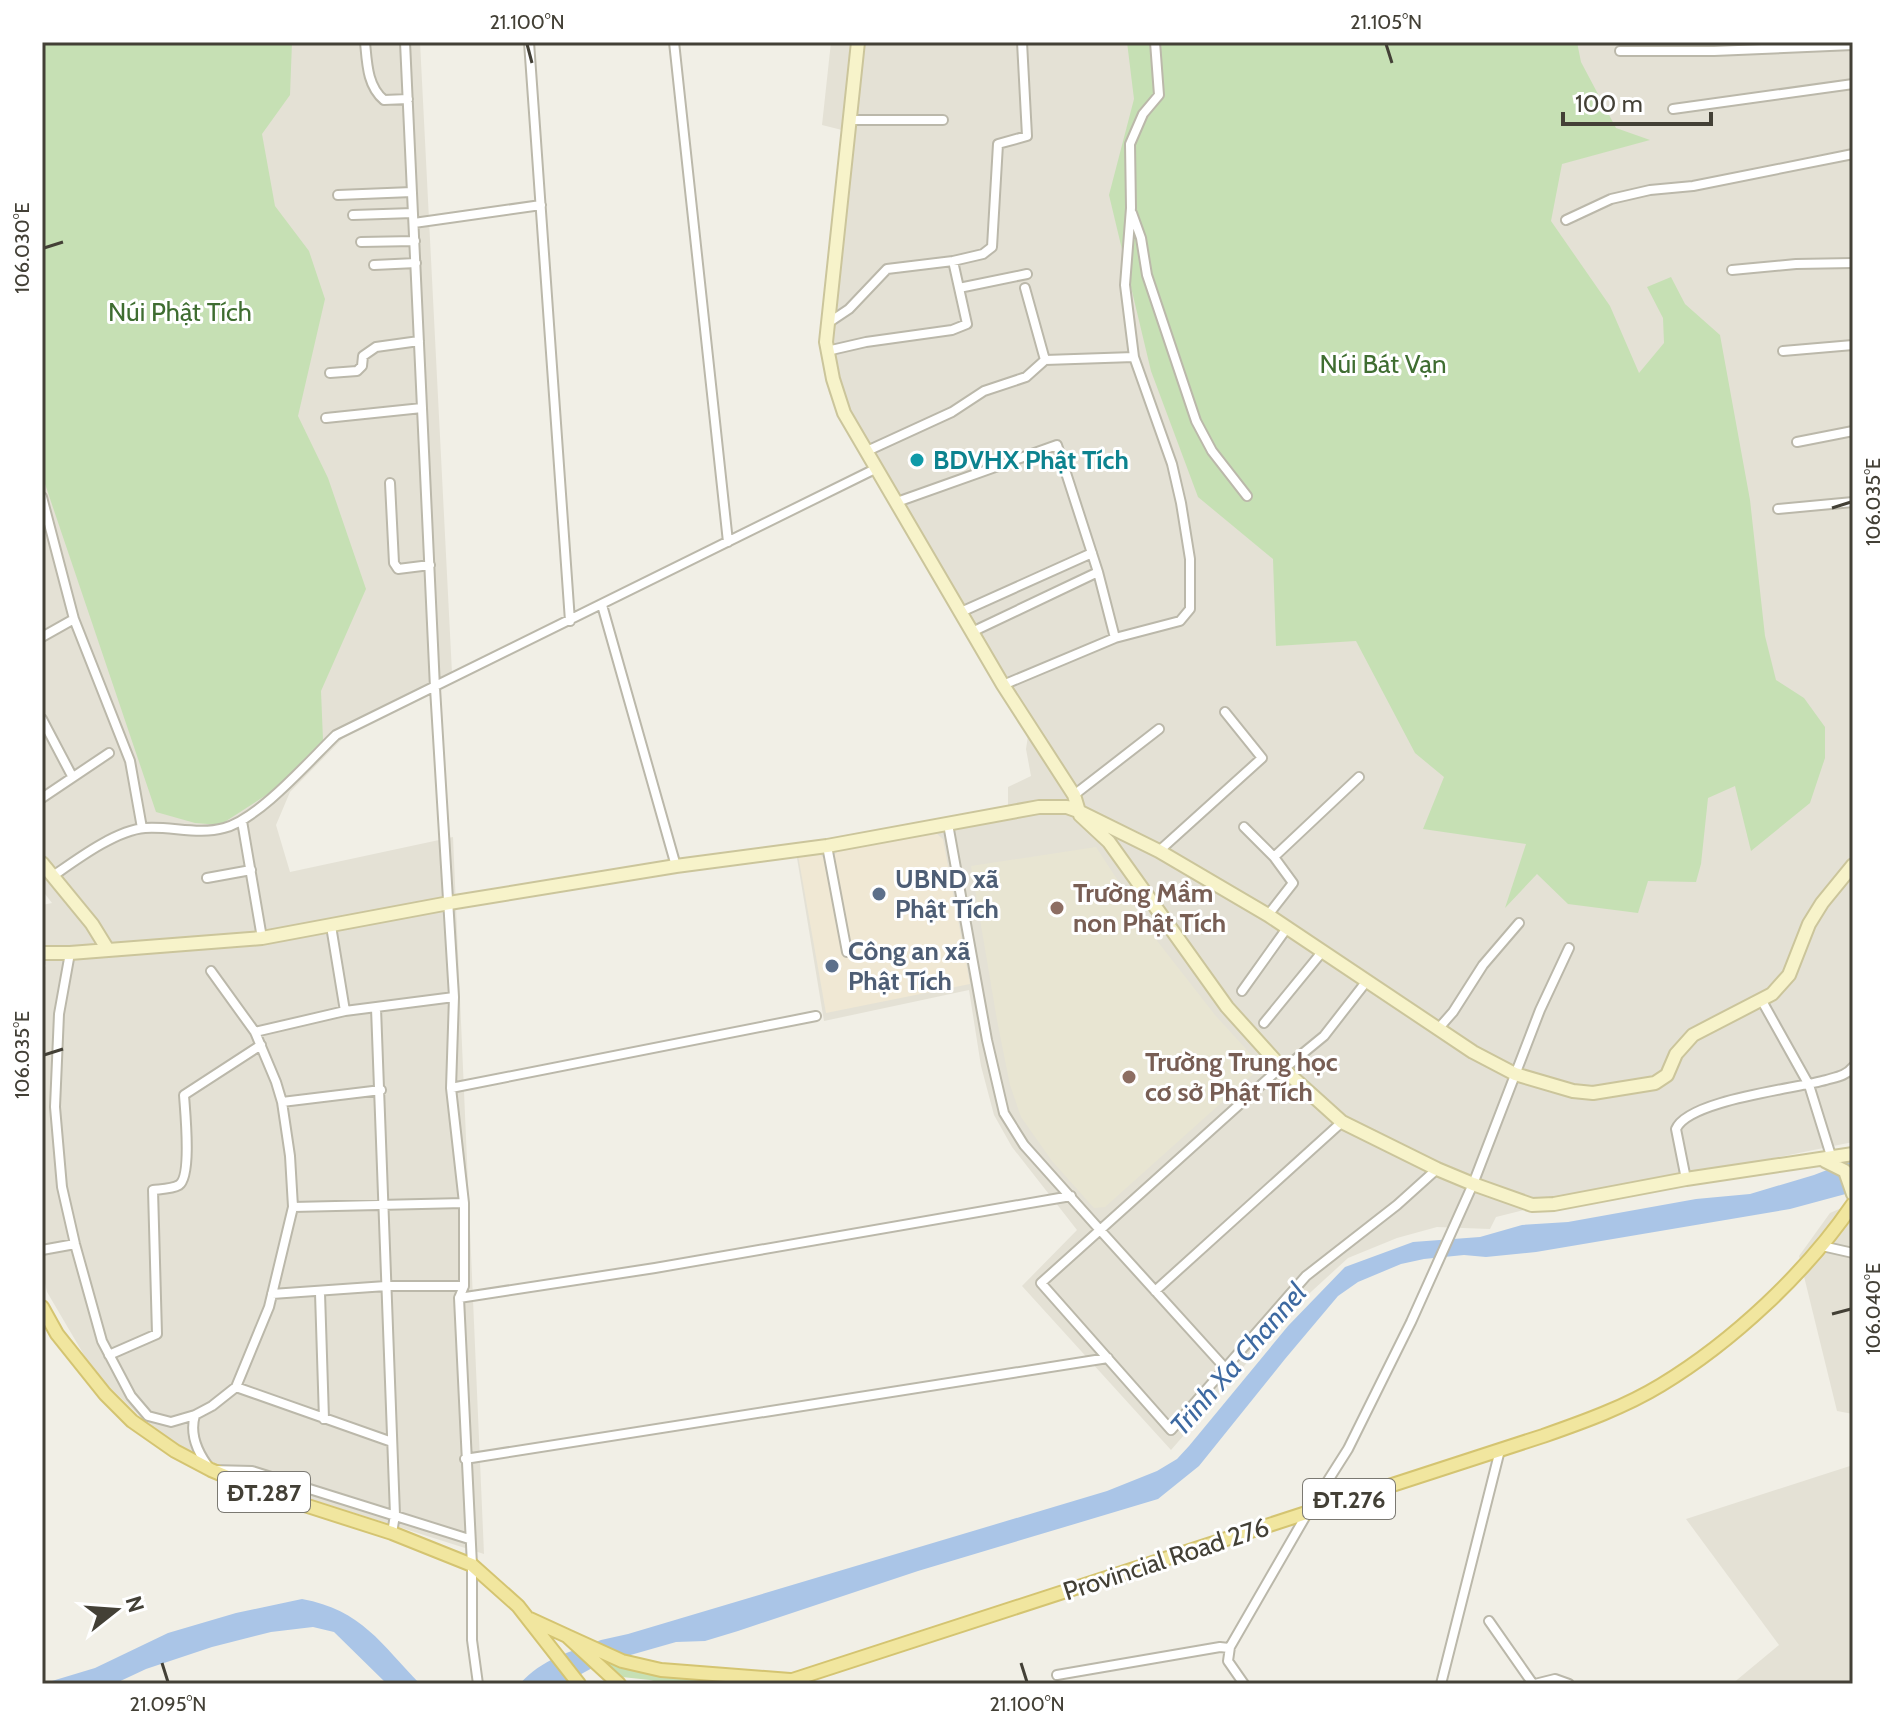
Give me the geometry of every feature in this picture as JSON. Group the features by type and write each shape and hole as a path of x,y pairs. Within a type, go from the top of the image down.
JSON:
{"main road":[{"path":"858,42 828,323 827,351 844,413 1003,685 1074,795 1078,811 1109,842 1227,1007 1283,1068 1342,1122 1437,1169 1521,1202 1544,1205 1686,1179 1853,1154"},
{"path":"42,953 262,938 449,903 676,866 827,846 1039,807 1067,807 1159,851 1268,915 1473,1052 1515,1074 1573,1091 1593,1093 1646,1087 1667,1075 1676,1054 1693,1035 1772,994 1789,975 1809,924 1823,901 1853,865"},
{"path":"42,863 92,924 108,950"},
{"path":"1826,1160 1845,1171 1853,1201"},
{"name":"Provincial Road 276","path":"780,1684 1602,1414 1661,1385 1742,1325 1822,1246 1853,1201"},
{"name":"ĐT.287","path":"42,1307 57,1334 105,1394 121,1411 175,1451 261,1491 392,1533 472,1565 527,1618 574,1681"},
{"name":"ĐT.287","path":"527,1618 567,1636 619,1684"},
{"path":"567,1636 622,1661 661,1670 793,1680"}],"street":[{"path":"365,42 369,72 376,93 384,100 408,99"},
{"path":"405,42 435,688 454,997 451,1088 464,1203 464,1286 459,1298 472,1565 472,1640 478,1684"},
{"path":"529,42 570,621"},
{"path":"674,42 728,542"},
{"path":"828,323 849,309 887,269 953,261 983,254 992,247 998,144 1027,136 1022,42"},
{"path":"1003,685 1115,638 1180,621 1190,609 1190,559 1181,503 1172,464 1134,357 1125,285 1131,208 1130,144 1143,114 1159,95 1155,42"},
{"path":"1620,51 1714,51 1853,45"},
{"path":"1673,109 1853,84"},
{"path":"849,120 943,120"},
{"path":"1566,220 1611,199 1650,190 1693,186 1853,154"},
{"path":"338,195 412,192"},
{"path":"353,215 414,218 541,205"},
{"path":"1131,208 1141,238 1147,275 1196,421 1212,451 1247,496"},
{"path":"361,242 415,241"},
{"path":"827,351 866,342 952,330 967,324 953,261"},
{"path":"374,265 416,263"},
{"path":"1732,270 1853,263"},
{"path":"959,288 1027,274"},
{"path":"1025,288 1045,360"},
{"path":"330,373 357,371 362,366 363,356 376,347 419,341"},
{"path":"1783,351 1853,345"},
{"path":"867,451 952,412 984,391 1026,377 1045,360 1134,357"},
{"path":"326,418 422,408"},
{"path":"1797,442 1853,431"},
{"path":"897,502 1057,445 1098,572 1115,638"},
{"path":"53,876 117,837 142,828 222,829 242,821 270,799 336,735 877,468"},
{"path":"390,483 394,563 398,569 430,565"},
{"path":"42,497 74,619 130,761 142,828"},
{"path":"1778,509 1853,502"},
{"path":"961,612 1092,553"},
{"path":"974,631 1098,572"},
{"path":"602,605 676,866"},
{"path":"42,637 74,619"},
{"path":"1159,851 1262,758 1225,712"},
{"path":"42,719 72,776"},
{"path":"1074,795 1159,729"},
{"path":"42,798 109,753"},
{"path":"1274,857 1359,777"},
{"path":"242,821 262,938"},
{"path":"948,824 999,1100 1014,1133 1226,1369"},
{"path":"1244,827 1274,857 1293,883 1268,915"},
{"path":"827,846 847,952"},
{"path":"207,878 251,870"},
{"path":"1438,1029 1453,1012 1483,965 1519,923"},
{"path":"331,926 345,1011"},
{"path":"1242,991 1287,928"},
{"path":"1244,1684 1228,1661 1229,1648 1348,1449 1438,1266 1540,1010 1569,948"},
{"path":"1264,1023 1322,952"},
{"path":"70,953 59,1014 55,1107 62,1187 102,1341 131,1396 148,1416 171,1422 212,1406 236,1387 272,1294 293,1207 282,1102 255,1032 211,971"},
{"path":"1366,982 1324,1036 1283,1068 1041,1283 1171,1430 1306,1276 1397,1205 1437,1169"},
{"path":"255,1032 345,1011 454,997"},
{"path":"1762,1001 1809,1085 1826,1160"},
{"path":"376,1008 395,1515 392,1533"},
{"path":"451,1088 816,1016"},
{"path":"109,1355 157,1334 153,1190 174,1187 182,1184 184,1179 184,1095 261,1045"},
{"path":"1686,1179 1676,1129 1681,1120 1712,1105 1843,1076 1853,1067"},
{"path":"282,1102 381,1090"},
{"path":"1155,1291 1342,1122"},
{"path":"459,1298 655,1268 1071,1196"},
{"path":"293,1207 464,1203"},
{"path":"42,1250 75,1244"},
{"path":"1822,1246 1853,1253"},
{"path":"272,1294 386,1286 464,1286"},
{"path":"320,1293 324,1419"},
{"path":"465,1459 1108,1358"},
{"path":"236,1387 392,1442"},
{"path":"195,1415 194,1431 200,1456 211,1470 252,1471 469,1539"},
{"path":"1441,1684 1500,1450"},
{"path":"1489,1621 1534,1684 1555,1679 1569,1684"},
{"path":"1057,1675 1229,1648"}],"shaded area":[{"path":"42,42 420,42 452,673 343,738 290,792 276,825 290,872 453,837 484,1554 244,1478 160,1436 94,1372 47,1292 42,1270 42,971 46,966 42,958 42,905 52,903 42,890"},
{"path":"831,42 1853,42 1853,1142 1556,1202 1496,1217 1490,1229 1437,1227 1397,1238 1348,1258 1300,1302 1171,1450 1022,1286 1077,1230 1012,1147 994,1115 981,1066 969,990 824,1021 795,846 1008,806 1008,787 1031,776 1026,749 1028,736 860,454 829,393 820,333 842,130 822,125"},
{"name":"UBND xã Phật Tích","path":"935,832 943,839 970,984 826,1013 798,855 818,853 824,858 843,847"},
{"name":"Trường Trung học cơ sở Phật Tích","path":"1096,847 1158,942 1215,1015 1256,1060 1259,1069 1105,1207 1094,1208 1052,1161 1021,1117 1010,1085 997,1020 971,866"},
{"path":"1853,1203 1853,1414 1837,1411 1799,1256 1830,1213"},
{"path":"1853,1465 1853,1684 1732,1684 1779,1645 1686,1519"}],"green space":[{"name":"Núi Phật Tích","path":"42,42 292,42 290,95 262,134 275,206 309,251 325,299 298,416 328,478 366,589 321,691 323,740 274,790 220,825 195,823 156,812 42,475"},
{"name":"Núi Bát Vạn","path":"1127,42 1577,42 1581,62 1616,128 1650,140 1562,164 1551,221 1610,306 1639,373 1664,343 1663,318 1647,287 1671,277 1685,304 1720,335 1750,500 1765,636 1776,680 1804,698 1825,727 1825,758 1810,803 1751,851 1735,786 1708,798 1701,864 1696,882 1648,881 1638,913 1568,904 1537,874 1505,908 1526,844 1423,829 1444,777 1415,753 1356,641 1276,646 1273,559 1198,497 1151,371 1109,195 1134,99"},
{"path":"602,1659 663,1675 754,1684 664,1684 622,1677"}],"water":[{"name":"Trinh Xa Channel","path":"1853,1160 1853,1192 1790,1209 1536,1252 1486,1257 1464,1255 1401,1264 1358,1282 1338,1296 1199,1466 1158,1499 918,1571 705,1641 676,1642 627,1656 594,1667 563,1684 520,1684 547,1662 601,1640 1107,1491 1157,1471 1177,1459 1189,1446 1288,1326 1345,1267 1413,1242 1480,1237 1522,1225 1568,1222 1696,1199 1750,1194"},
{"path":"302,1599 323,1604 355,1620 381,1642 420,1684 387,1684 334,1632 313,1627 271,1632 212,1647 146,1669 114,1684 42,1684 95,1668 168,1633 236,1613"}],"place":[{"name":"BDVHX Phật Tích","path":"917,460"},
{"name":"UBND xã Phật Tích","path":"879,894"},
{"name":"Trường Mầm non Phật Tích","path":"1057,908"},
{"name":"Công an xã Phật Tích","path":"832,966"},
{"name":"Trường Trung học cơ sở Phật Tích","path":"1129,1077"}]}
